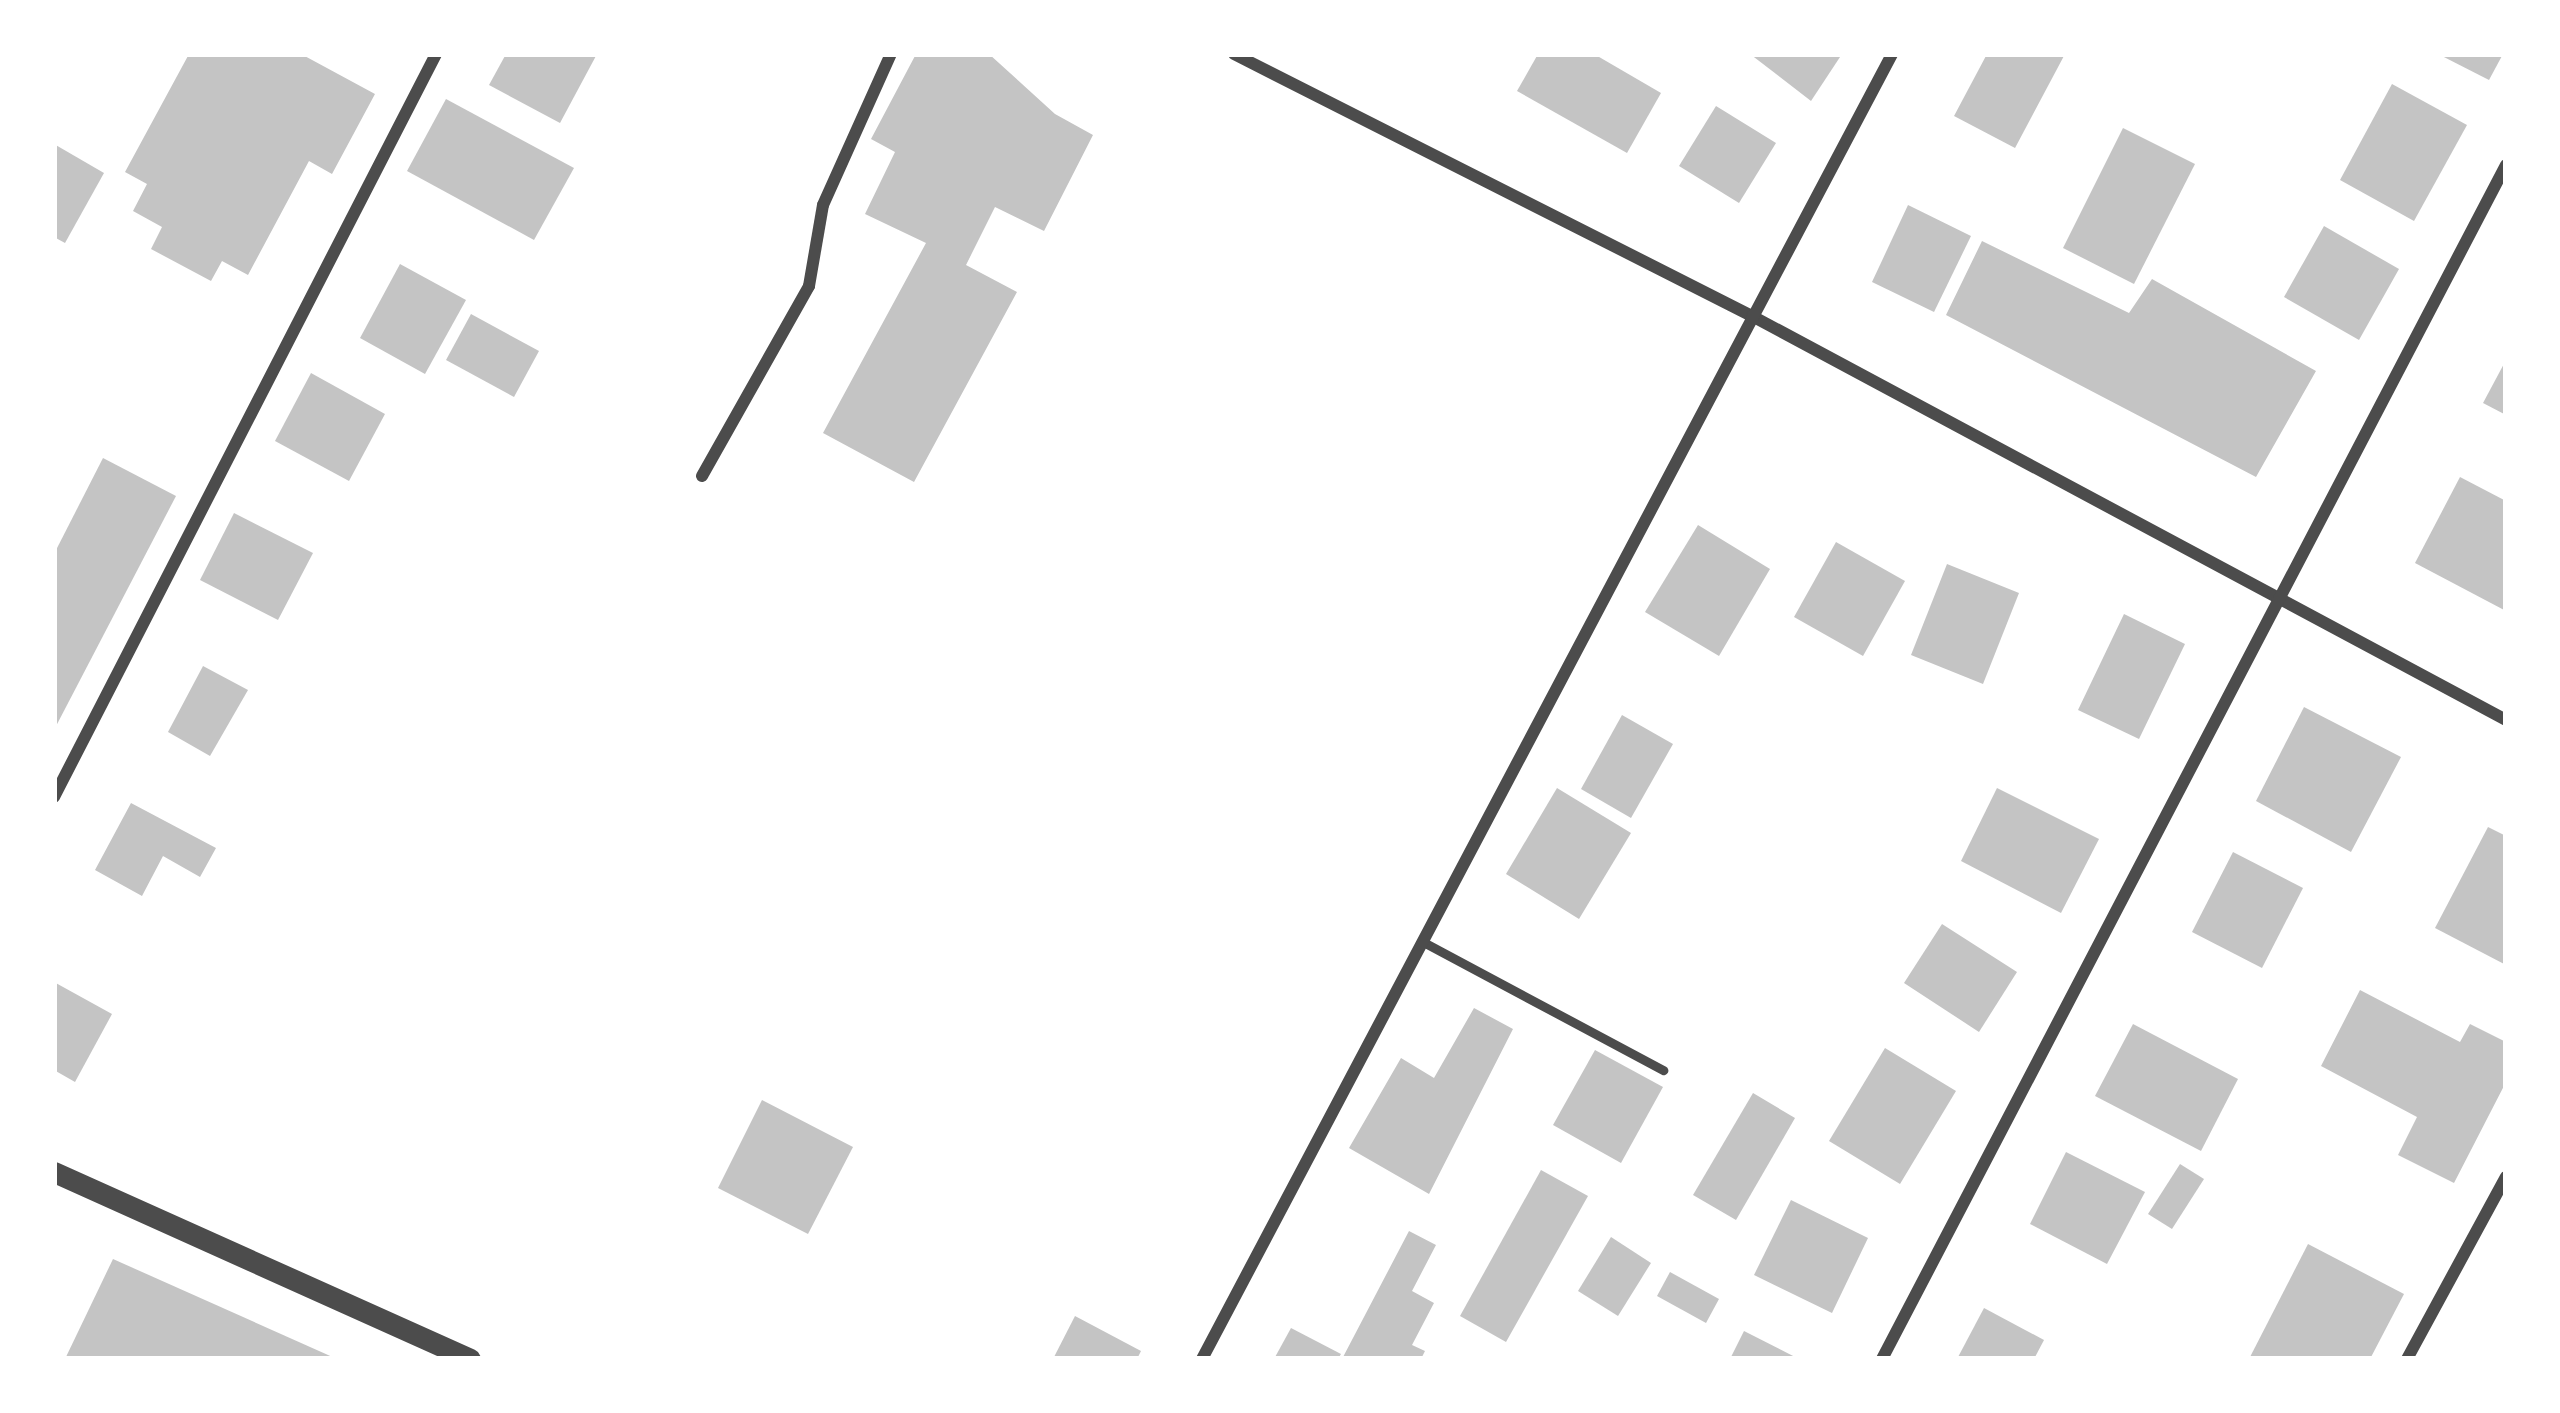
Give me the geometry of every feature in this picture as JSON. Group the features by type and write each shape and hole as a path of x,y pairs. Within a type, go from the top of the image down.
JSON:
{"street":[{"path":"54,797 436,54"},
{"path":"702,476 809,286 823,205 891,54"},
{"path":"1234,54 1752,316 2506,720"},
{"path":"1202,1359 1427,944 1892,54"},
{"path":"1882,1359 2276,595 2506,165"},
{"path":"54,1173 470,1359"},
{"path":"2408,1359 2506,1178"}],"lane":[{"path":"1427,944 1664,1070"}],"building":[{"path":"189,54 301,54 375,94 332,174 309,161 248,275 222,261 211,281 151,249 162,227 133,211 147,184 125,172"},
{"path":"506,54 597,54 560,123 489,85"},
{"path":"916,54 989,54 1055,114 1093,135 1044,231 995,207 966,265 1017,292 914,482 823,433 926,243 865,214 895,152 871,139"},
{"path":"1538,54 1594,54 1661,93 1627,153 1517,91"},
{"path":"1750,54 1842,54 1811,101"},
{"path":"1987,54 2065,54 2015,148 1954,116"},
{"path":"2438,54 2503,54 2489,80"},
{"path":"2392,84 2467,125 2414,221 2340,180"},
{"path":"446,99 574,168 534,240 407,171"},
{"path":"1716,106 1776,143 1739,203 1679,166"},
{"path":"2123,128 2195,164 2134,284 2063,248"},
{"path":"54,144 104,173 65,243 54,237"},
{"path":"1908,205 1971,236 1934,312 1872,282"},
{"path":"2324,226 2399,269 2359,340 2284,297"},
{"path":"1982,241 2129,313 2152,279 2316,371 2256,477 1946,315"},
{"path":"400,264 466,300 425,374 360,338"},
{"path":"471,314 539,351 514,397 446,360"},
{"path":"2506,360 2506,415 2483,403"},
{"path":"311,373 385,414 349,481 275,441"},
{"path":"103,458 176,496 54,730 54,554"},
{"path":"2460,477 2506,501 2506,611 2415,563"},
{"path":"234,513 313,553 278,620 200,580"},
{"path":"1698,525 1770,569 1719,656 1645,612"},
{"path":"1836,542 1905,581 1863,656 1794,617"},
{"path":"1947,564 2019,593 1983,684 1911,655"},
{"path":"2124,614 2185,644 2139,739 2078,710"},
{"path":"203,666 248,690 210,756 168,732"},
{"path":"2304,707 2401,757 2351,852 2256,801"},
{"path":"1622,715 1673,744 1631,818 1581,789"},
{"path":"1557,788 1631,833 1579,919 1506,874"},
{"path":"1997,788 2099,839 2061,913 1961,861"},
{"path":"131,803 216,848 200,877 163,856 142,896 95,870"},
{"path":"2488,827 2506,836 2506,965 2435,928"},
{"path":"2233,852 2303,888 2262,968 2192,932"},
{"path":"1942,924 2017,972 1979,1032 1904,983"},
{"path":"54,982 112,1014 75,1082 54,1070"},
{"path":"2360,990 2460,1042 2470,1024 2506,1042 2506,1082 2454,1183 2398,1155 2417,1117 2321,1066"},
{"path":"1474,1008 1513,1029 1429,1194 1349,1148 1401,1058 1434,1078"},
{"path":"2133,1024 2238,1079 2201,1151 2095,1096"},
{"path":"1885,1048 1956,1091 1900,1184 1829,1141"},
{"path":"1595,1050 1663,1087 1621,1163 1553,1125"},
{"path":"1753,1093 1795,1118 1736,1220 1693,1195"},
{"path":"762,1100 853,1147 808,1234 718,1188"},
{"path":"2066,1152 2145,1192 2107,1264 2030,1224"},
{"path":"2180,1164 2204,1179 2172,1229 2148,1214"},
{"path":"1541,1170 1588,1196 1506,1342 1460,1316"},
{"path":"1791,1200 1868,1238 1832,1313 1754,1275"},
{"path":"1409,1231 1436,1245 1412,1291 1434,1303 1412,1345 1425,1351 1421,1359 1342,1359"},
{"path":"1611,1237 1651,1263 1618,1316 1578,1291"},
{"path":"2308,1244 2404,1294 2370,1359 2249,1359"},
{"path":"113,1259 337,1359 65,1359"},
{"path":"1670,1272 1719,1299 1706,1323 1657,1296"},
{"path":"1984,1308 2044,1340 2034,1359 1957,1359"},
{"path":"1075,1316 1141,1351 1137,1359 1053,1359"},
{"path":"1291,1328 1341,1354 1338,1359 1274,1359"},
{"path":"1744,1331 1799,1359 1730,1359"}]}
